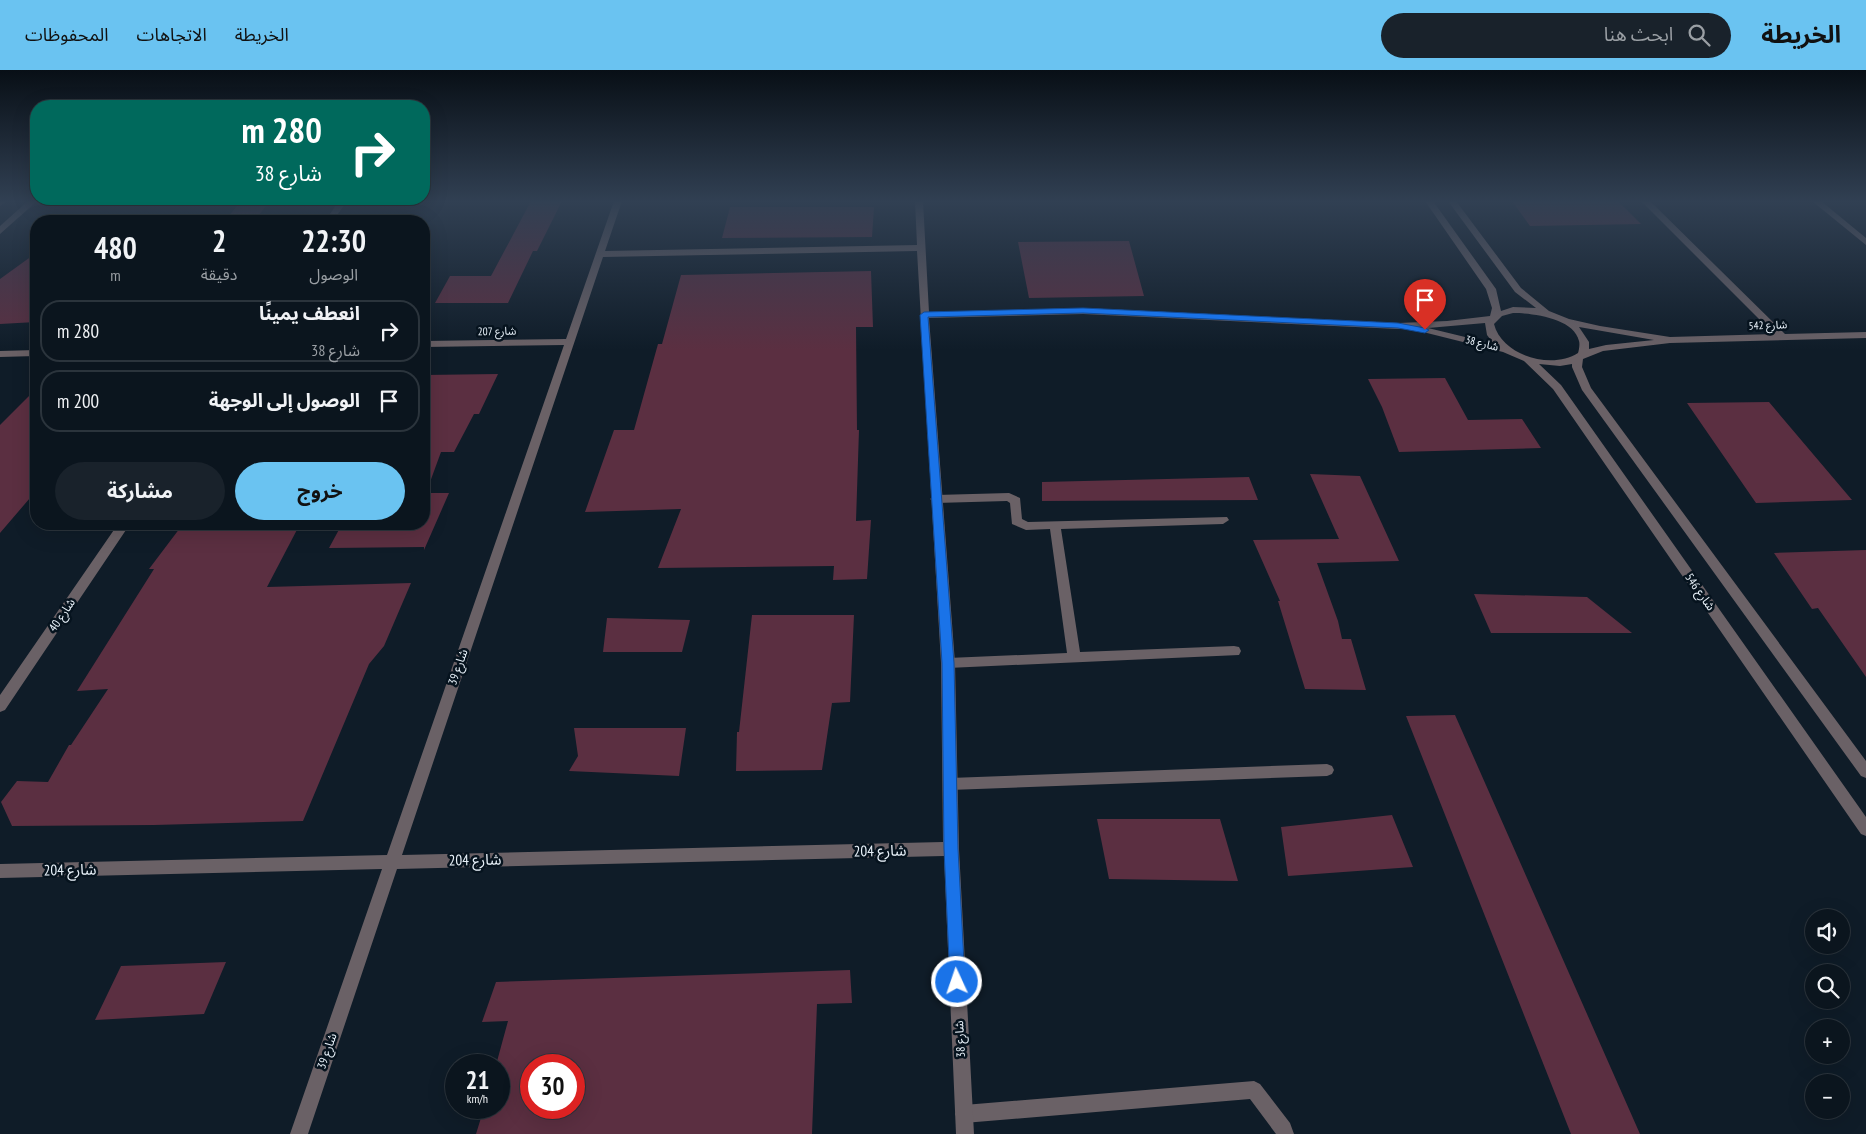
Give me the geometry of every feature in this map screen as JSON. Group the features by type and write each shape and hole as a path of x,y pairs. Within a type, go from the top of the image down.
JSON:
{"street":[{"name":"شارع 39","path":"299,1134 601,251"},
{"path":"600,254 778,251"},
{"name":"شارع 38","path":"920,251 948,663 951,849 965,1134"},
{"path":"1464,251 1491,289 1497,308 1489,330 1492,337 1506,350"},
{"path":"1489,251 1518,290 1539,308 1571,325 1583,337 1586,343 1581,356 1579,372 1586,388 1866,772"},
{"path":"1695,251 1782,337"},
{"name":"شارع 38","path":"924,315 1083,311 1398,326 1447,324 1493,317 1514,310 1527,310 1558,318"},
{"name":"شارع 542","path":"1558,318 1600,329 1670,340"},
{"name":"شارع 38","path":"1398,326 1452,336 1506,350 1528,359"},
{"name":"شارع 542","path":"1528,359 1562,363 1609,348 1641,346 1670,340 1866,335"},
{"name":"شارع 207","path":"430,344 570,342"},
{"path":"0,354 30,353"},
{"name":"شارع 546","path":"1528,359 1557,387 1866,829"},
{"path":"936,499 1008,497 1016,501 1016,521 1026,526 1223,520"},
{"path":"1055,525 1074,657"},
{"name":"شارع 40","path":"0,706 120,530"},
{"path":"948,663 1234,651"},
{"path":"950,784 1327,770"},
{"name":"شارع 204","path":"0,871 951,849"},
{"path":"964,1114 1072,1103 1254,1090 1284,1129 1285,1134"}],"building":[{"path":"505,251 537,251 533,251 508,303 435,303 450,276 491,276"},
{"path":"1020,251 1132,251 1144,296 1029,298"},
{"path":"30,257 30,322 0,324 0,279"},
{"path":"871,271 873,327 856,327 857,430 859,430 856,521 871,520 867,579 833,580 834,566 658,568 681,509 585,512 614,430 634,430 658,344 662,344 681,275"},
{"path":"498,374 479,414 474,414 454,452 441,452 430,482 430,375"},
{"path":"1445,378 1468,420 1522,419 1541,448 1399,452 1382,407 1368,379"},
{"path":"30,395 30,498 0,533 0,425"},
{"path":"1769,402 1852,500 1756,503 1687,403"},
{"path":"1310,474 1360,476 1399,561 1317,563 1338,621 1342,639 1351,639 1366,690 1305,689 1278,601 1280,601 1253,540 1339,539"},
{"path":"1249,477 1258,500 1042,501 1042,482"},
{"path":"430,493 449,493 424,550 424,547 329,548 339,530 430,530"},
{"path":"178,530 297,530 267,587 411,583 384,646 369,664 303,821 12,826 1,802 17,781 48,782 69,745 71,745 108,689 77,691 154,569 149,569"},
{"path":"1866,550 1866,677 1818,608 1812,609 1774,553"},
{"path":"1474,594 1587,597 1632,633 1491,633"},
{"path":"752,615 854,615 850,702 832,703 822,770 736,771 737,732 739,732"},
{"path":"607,618 690,620 682,652 603,652"},
{"path":"1455,715 1640,1134 1571,1134 1406,716"},
{"path":"574,728 686,728 679,776 569,771 578,756"},
{"path":"1392,815 1413,867 1288,876 1281,827"},
{"path":"1097,819 1220,819 1238,881 1109,879"},
{"path":"226,962 204,1014 95,1020 121,966"},
{"path":"850,970 852,1003 817,1004 812,1134 476,1134 481,1119 510,1119 510,1054 499,1054 508,1021 482,1022 496,982"}],"route":[{"path":"957,982 951,849 948,663 924,315 1083,311 1398,326 1425,330"}]}
